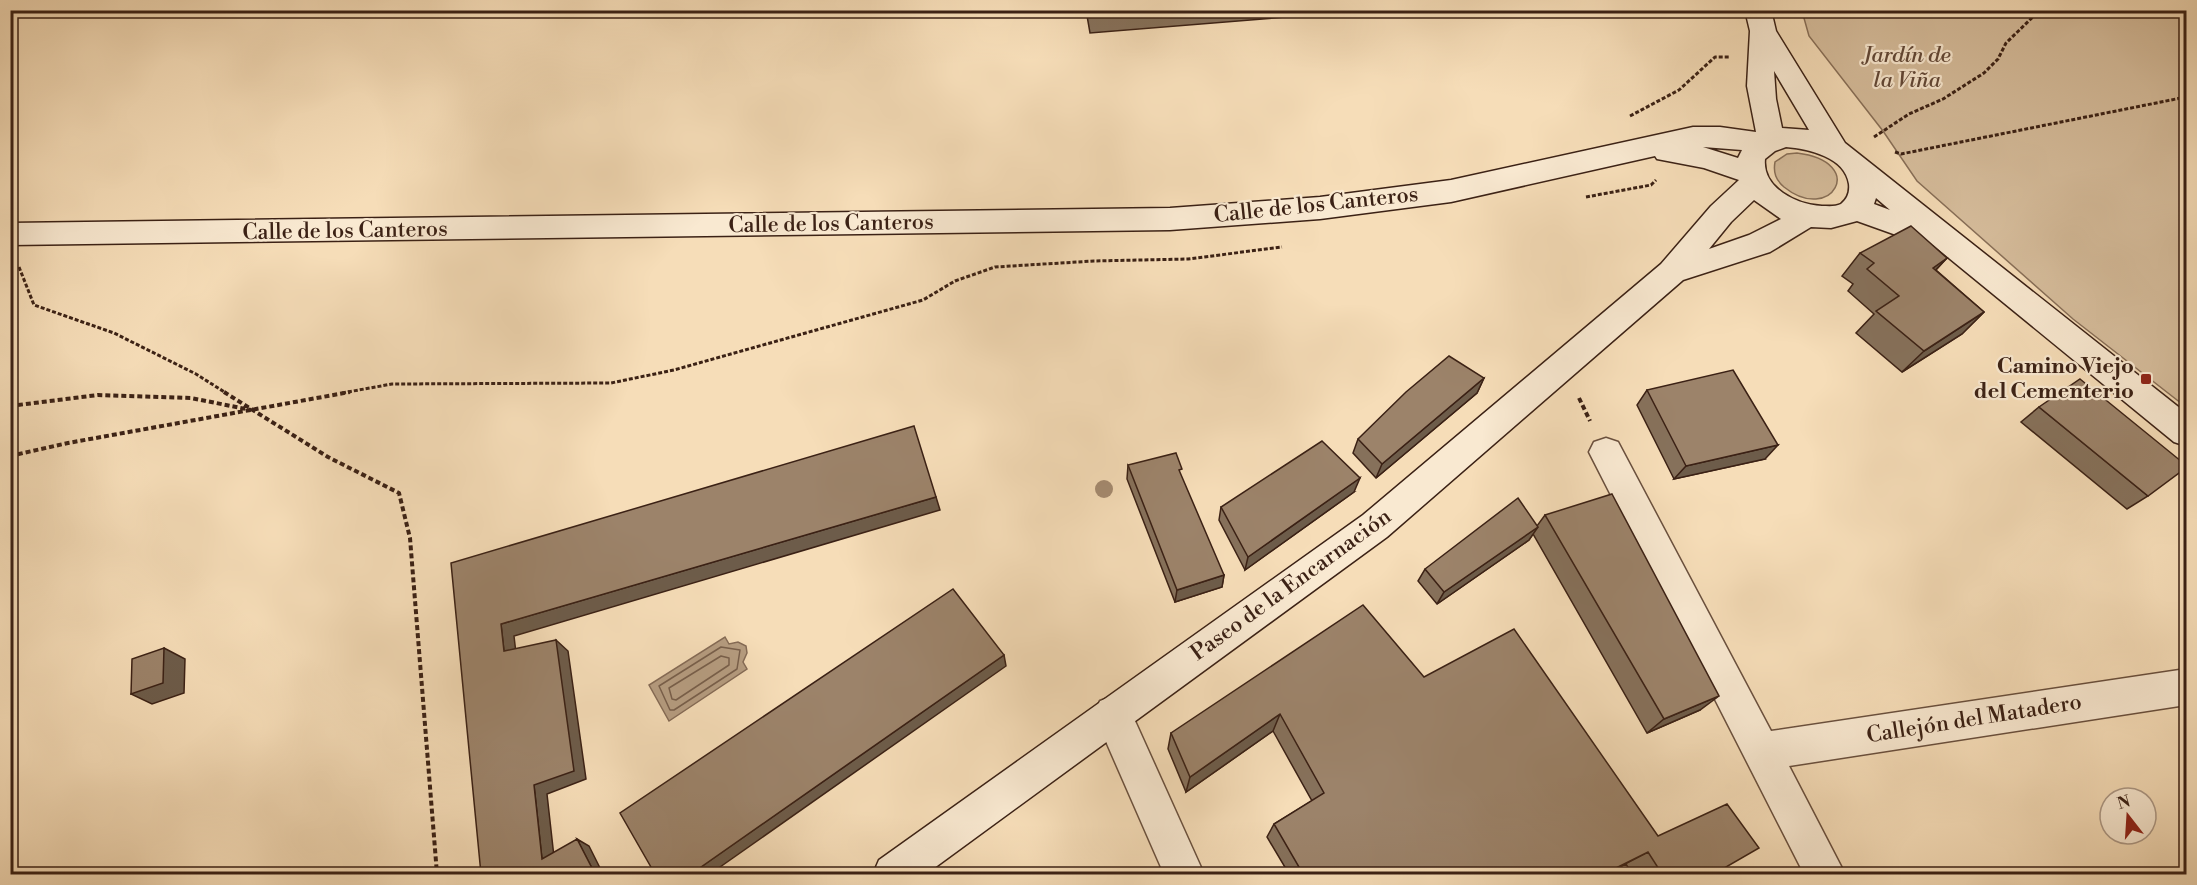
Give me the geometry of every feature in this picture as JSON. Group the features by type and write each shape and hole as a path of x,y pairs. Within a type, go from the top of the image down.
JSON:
{"street":[{"path":"1761,21 1763,115 1768,141"},
{"path":"1761,21 1844,156 1861,176 1864,188 1862,199 1854,208 1833,217 1806,215 1775,202 1763,193 1753,178 1750,164 1752,156 1768,141 1803,138 1844,156 2187,432"},
{"name":"Calle de los Canteros","path":"10,234 173,234 1170,219 1320,208 1451,191 1693,137 1768,141"},
{"name":"Calle de los Canteros","path":"1645,148 1706,158 1753,178"},
{"name":"Paseo de la Encarnación","path":"893,874 1375,526 1672,272 1753,178"},
{"path":"1854,208 1956,246"},
{"name":"Paseo de la Encarnación","path":"1672,272 1769,240 1790,230 1806,215"},
{"path":"1606,452 1825,874"},
{"name":"Callejón del Matadero","path":"1761,751 2187,687"},
{"path":"1113,714 1184,874"}],"path":[{"path":"1869,140 1909,114 1943,99 1984,73 1998,59 2006,43 2022,25 2040,10"},
{"path":"1581,198 1651,185 1658,177 1656,166 1628,117 1679,90 1715,57 1760,58"},
{"path":"1890,149 1901,154 2187,97"},
{"path":"1869,140 1879,145"},
{"path":"10,456 68,443 254,411 392,384 611,383 674,370 923,300 955,281 995,267 1094,261 1188,259 1292,245"},
{"path":"18,264 34,305 114,333 196,374 328,458 399,493 410,538 437,874"},
{"path":"1562,366 1606,452"},
{"path":"10,406 98,395 190,398 254,411"}],"green space":[{"name":"Jardín de la Viña","path":"1802,11 2186,11 2186,407 2073,319 1917,181 1883,131 1809,36"},
{"path":"1797,153 1819,159 1832,167 1837,178 1835,188 1828,195 1816,199 1801,197 1779,182 1774,170 1775,162 1787,154"}],"water":[{"path":"725,637 729,644 738,642 746,646 747,653 743,662 747,669 669,721 649,685"}],"building":[{"path":"1089,10 1154,10 1090,16"},
{"path":"1911,226 1947,258 1933,268 1984,312 1924,351 1876,311 1899,296 1867,269 1874,263 1860,253"},
{"path":"1449,356 1484,378 1382,464 1358,439 1406,392"},
{"path":"1733,370 1778,445 1686,466 1647,390"},
{"path":"2080,379 2187,467 2148,496 2039,407"},
{"path":"914,426 936,497 501,624 504,651 556,640 574,771 534,785 542,859 577,839 595,874 481,874 451,563"},
{"path":"1322,441 1360,478 1248,557 1221,507"},
{"path":"1176,453 1182,469 1179,470 1224,575 1177,590 1128,465"},
{"path":"1612,494 1719,696 1664,719 1545,515"},
{"path":"1518,498 1538,527 1444,592 1425,569"},
{"path":"953,589 1004,655 691,874 655,874 620,813"},
{"path":"1363,605 1424,677 1514,629 1658,836 1727,804 1759,848 1714,874 1662,874 1648,852 1604,874 1303,874 1274,824 1324,793 1280,714 1190,777 1171,733"},
{"path":"164,648 163,683 131,694 132,659"}],"place":[{"name":"Camino Viejo del Cementerio","path":"2146,379"}]}
